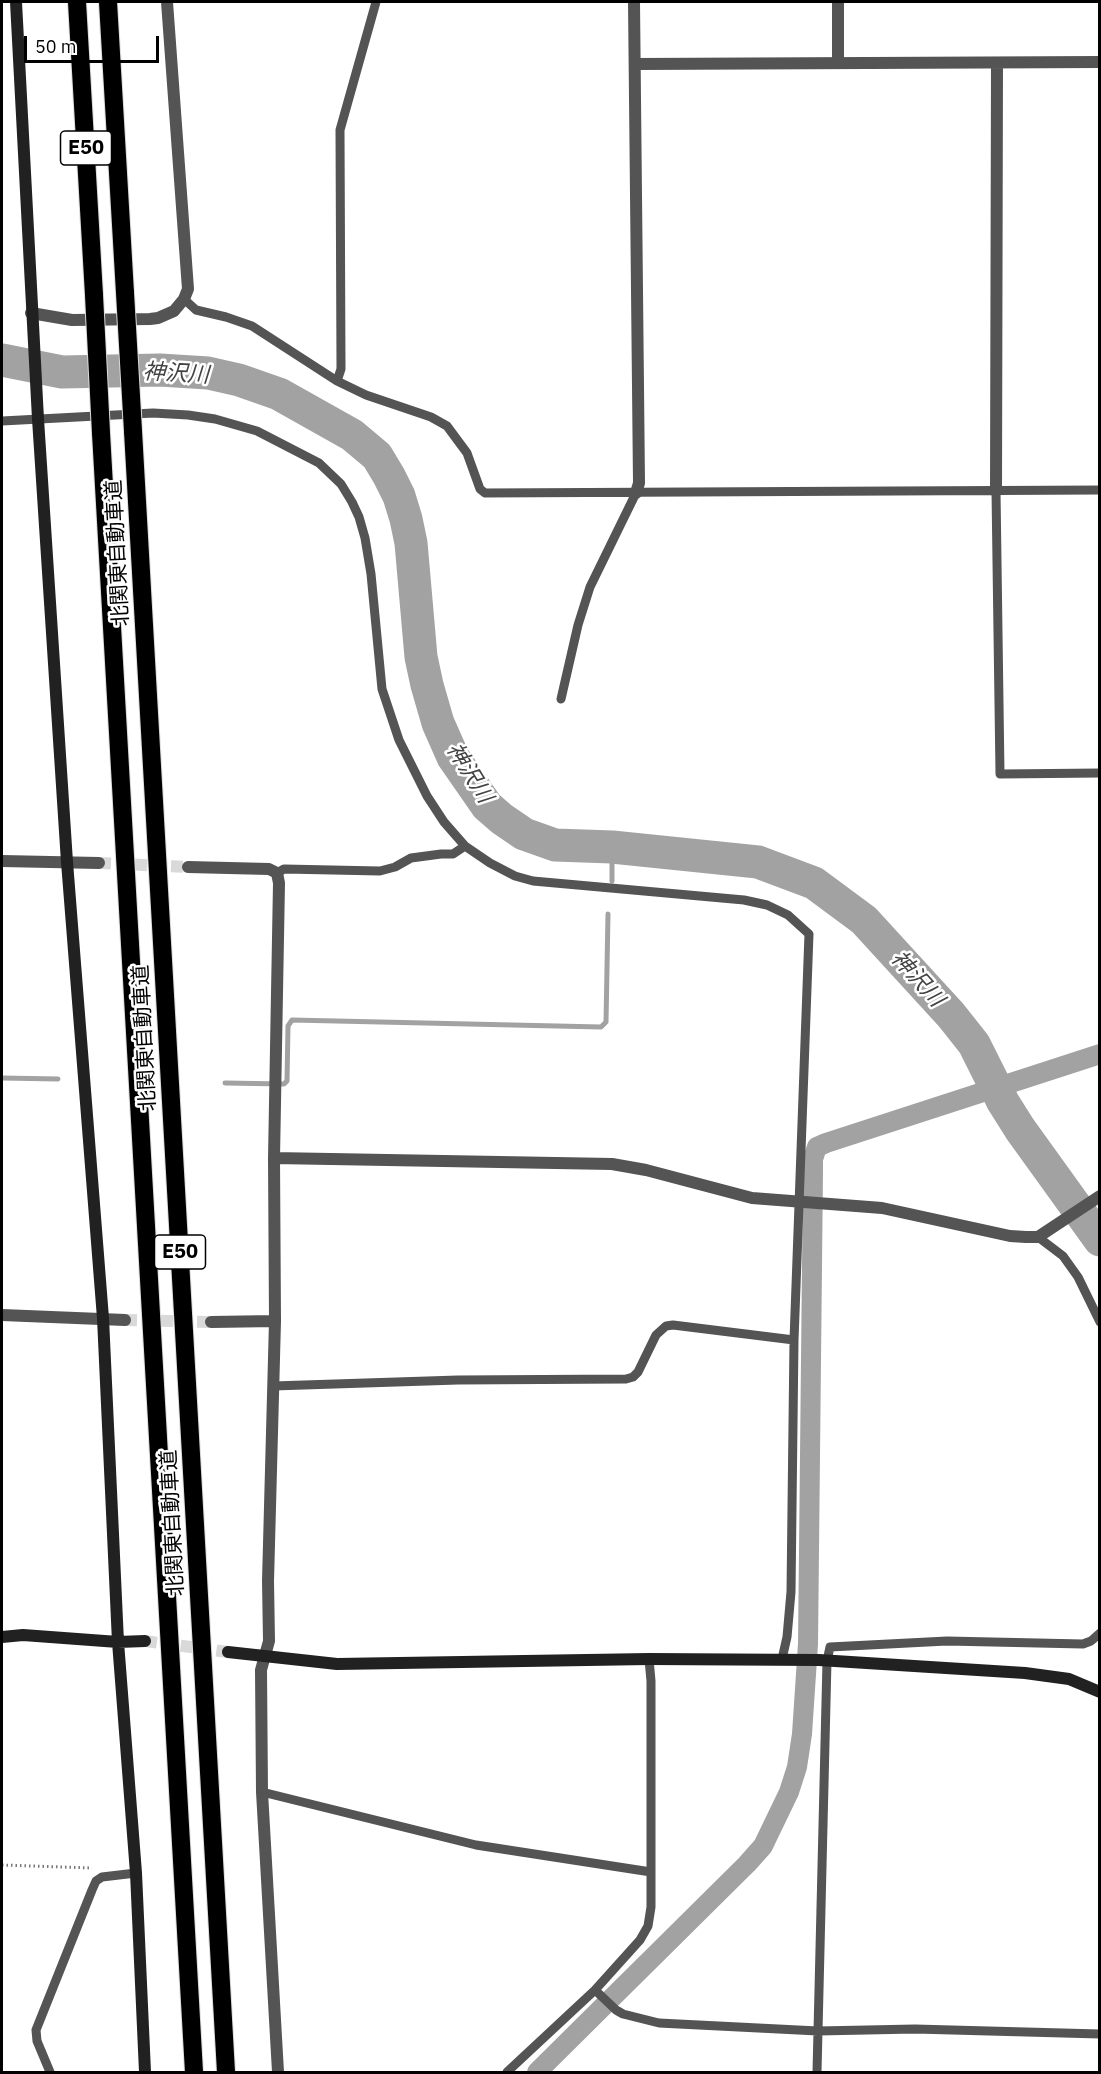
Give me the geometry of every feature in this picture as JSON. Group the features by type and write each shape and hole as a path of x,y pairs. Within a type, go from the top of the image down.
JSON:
{"highway":[{"name":"北関東自動車道","path":"77,2 194,2073"},
{"name":"北関東自動車道","path":"108,2 226,2073"}],"street":[{"path":"16,2 33,341 67,862 103,1318 118,1642 136,1873 145,2073"},
{"path":"32,313 72,320 150,319 174,311 184,299 188,289 168,2"},
{"path":"634,2 639,483 636,494"},
{"path":"838,2 838,63"},
{"path":"635,64 1100,62"},
{"path":"996,491 997,63"},
{"path":"2,861 99,863"},
{"path":"188,867 269,869 277,873 279,883 269,1641 261,1670 262,1792 278,2073"},
{"path":"274,1158 612,1164 646,1170 752,1197 821,1202 902,1212 1010,1236 1038,1236 1098,1197"},
{"path":"2,1315 125,1320"},
{"path":"211,1322 274,1321"},
{"path":"2,1637 23,1635 118,1642 146,1641"},
{"path":"228,1652 337,1664 649,1659 823,1660 1032,1674 1068,1679 1100,1692"}],"lane":[{"path":"337,381 341,369 340,130 376,2"},
{"path":"184,299 196,310 226,316 252,326 337,381 430,417 447,426 467,453 480,489 485,493 1100,490"},
{"path":"2,420 153,413 215,419 257,431 311,459 330,472 352,502 364,538 370,574 381,688 399,740 427,796 444,822 465,846 515,876 546,884 744,900 767,905 788,915 809,934 802,1201 794,1340 791,1592 787,1659"},
{"path":"996,491 1000,774 1100,773"},
{"path":"561,699 587,595 636,494"},
{"path":"277,873 284,869 380,871 395,867 411,858 453,854 465,846"},
{"path":"1038,1236 1063,1256 1078,1277 1100,1322"},
{"path":"273,1386 458,1380 626,1379 638,1372 656,1335 666,1326 673,1325 794,1340"},
{"path":"817,2073 823,1660 830,1647 947,1641 1083,1644 1100,1633"},
{"path":"507,2073 598,1993 640,1940 648,1926 651,1906 651,1681 649,1659"},
{"path":"262,1792 476,1845 651,1872"},
{"path":"50,2073 37,2041 36,2030 92,1890 96,1881 102,1876 136,1873"},
{"path":"598,1993 623,2014 659,2023 818,2031 915,2029 1100,2034"}],"path":[{"path":"2,1865 90,1867 102,1876"}],"waterway":[{"name":"神沢川","path":"2,360 62,372 160,370 208,373 239,380 279,394 352,435 377,456 399,496 411,543 421,657 427,685 438,723 453,757 487,806 524,834 555,845 612,847 758,862 814,883 864,920 951,1015 974,1044 1003,1102 1020,1129 1100,1240"},
{"path":"612,847 612,881"},
{"path":"225,1083 284,1084 287,1081 288,1026 292,1020 601,1027 606,1022 608,914"},
{"path":"537,2072 763,1846 789,1792 797,1767 802,1734 808,1644 813,1159 817,1147 1100,1054"},
{"path":"2,1078 58,1079"}],"tunnel":[{"path":"99,863 188,867"},
{"path":"125,1320 211,1322"},
{"path":"145,1641 228,1652"}]}
